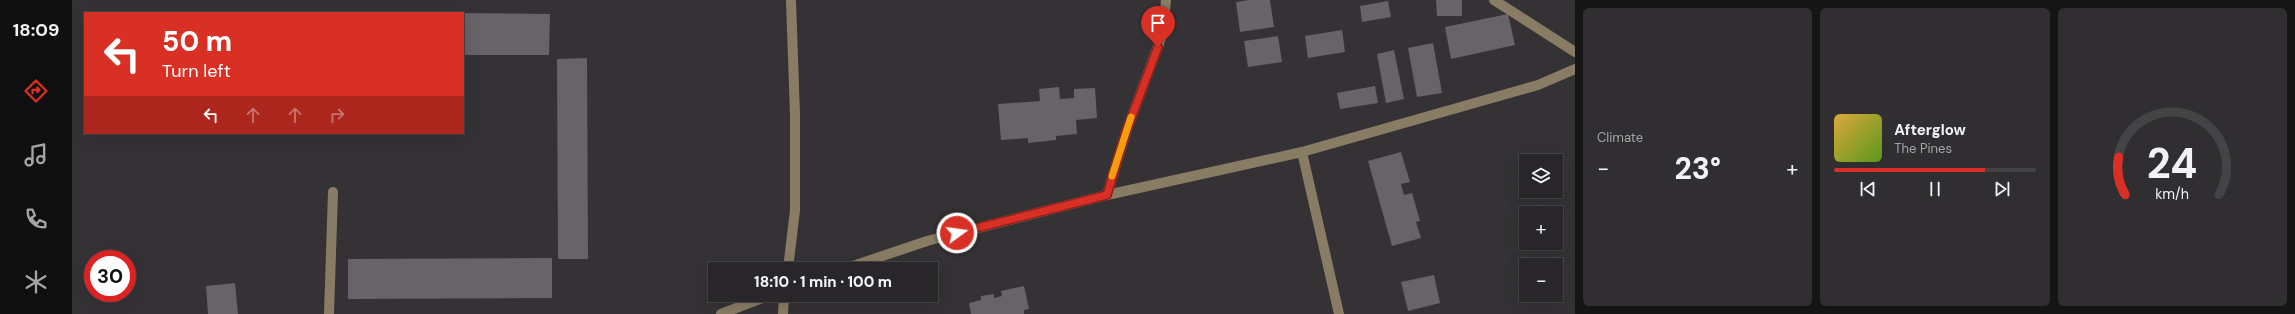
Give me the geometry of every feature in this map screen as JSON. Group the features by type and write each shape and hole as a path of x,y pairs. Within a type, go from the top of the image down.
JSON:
{"street":[{"path":"789,262 795,210 795,115 791,0"},
{"path":"1107,195 1126,132 1163,33 1166,0"},
{"path":"1494,0 1575,52"},
{"path":"864,262 927,240 1107,195 1302,152 1538,85 1575,69"},
{"path":"1302,152 1339,314"},
{"path":"329,314 333,192"},
{"path":"721,314 752,302"},
{"path":"783,314 784,302"}],"building":[{"path":"1249,0 1270,0 1274,27 1240,32 1236,2"},
{"path":"1436,0 1462,0 1462,16 1437,16"},
{"path":"1388,1 1391,17 1362,22 1360,6"},
{"path":"464,13 550,14 549,55 464,55"},
{"path":"1508,14 1515,45 1451,59 1445,27"},
{"path":"1342,30 1345,52 1308,58 1305,36"},
{"path":"1278,36 1282,62 1248,67 1244,41"},
{"path":"1433,43 1442,93 1417,97 1408,48"},
{"path":"1394,50 1404,99 1386,103 1377,54"},
{"path":"587,58 588,259 558,259 557,59"},
{"path":"1375,86 1378,103 1340,109 1337,93"},
{"path":"1059,87 1060,99 1074,98 1074,89 1095,88 1097,118 1076,120 1077,134 1056,136 1056,140 1028,143 1028,138 1001,140 998,104 1040,101 1039,89"},
{"path":"1401,152 1410,182 1401,184 1404,195 1412,193 1420,221 1416,222 1421,238 1392,246 1368,161"},
{"path":"552,258 552,298 348,299 348,259"},
{"path":"1434,275 1440,303 1408,311 1401,282"},
{"path":"235,283 238,314 208,314 206,286"},
{"path":"1024,286 1029,309 1024,310 1024,314 971,314 969,303 981,300 981,296 994,294 994,298 1002,296 1001,291"}],"slow traffic":[{"path":"1112,176 1131,117"}],"route":[{"path":"957,233 1107,195 1126,132 1158,47"}]}
